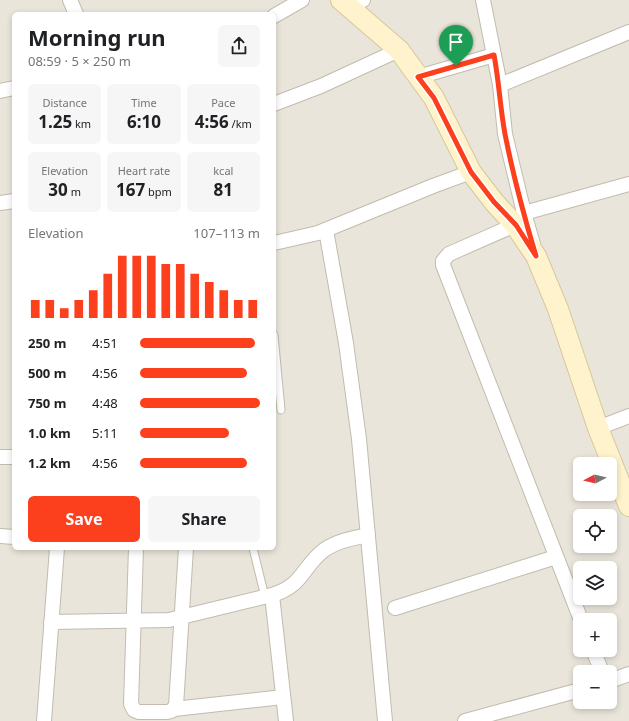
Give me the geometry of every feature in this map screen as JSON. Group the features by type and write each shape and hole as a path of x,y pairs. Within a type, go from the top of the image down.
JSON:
{"street":[{"path":"70,0 75,12"},
{"path":"276,15 302,0"},
{"path":"483,0 500,85 505,134 520,219 558,310 598,428 629,506"},
{"path":"351,2 399,50 434,98 471,172 494,202 520,219"},
{"path":"500,85 629,32"},
{"path":"276,103 321,86 399,50"},
{"path":"418,77 494,55"},
{"path":"0,91 12,88"},
{"path":"276,242 326,230 471,172"},
{"path":"578,613 443,265 445,257 449,254 520,219 629,184"},
{"path":"0,203 12,201"},
{"path":"326,230 346,343 359,439 386,721"},
{"path":"598,428 629,416"},
{"path":"0,456 12,457"},
{"path":"51,622 133,622 182,618 283,592 292,586 315,559 331,546 368,535"},
{"path":"0,536 12,537"},
{"path":"44,721 57,550"},
{"path":"136,550 132,707 139,712 167,712 174,709 283,697"},
{"path":"174,709 177,702 186,550"},
{"path":"395,608 556,557"},
{"path":"268,596 286,721"},
{"path":"617,678 629,674"},
{"path":"465,721 573,692"}],"lane":[{"path":"276,356 281,410"},
{"path":"254,550 268,596"}],"shaded area":[{"path":"0,0 629,0 629,721 0,721"}],"route":[{"path":"494,55 500,85 500,100 505,134 536,256 516,225 494,202 471,172 434,98 418,77 456,66 494,55"}]}
